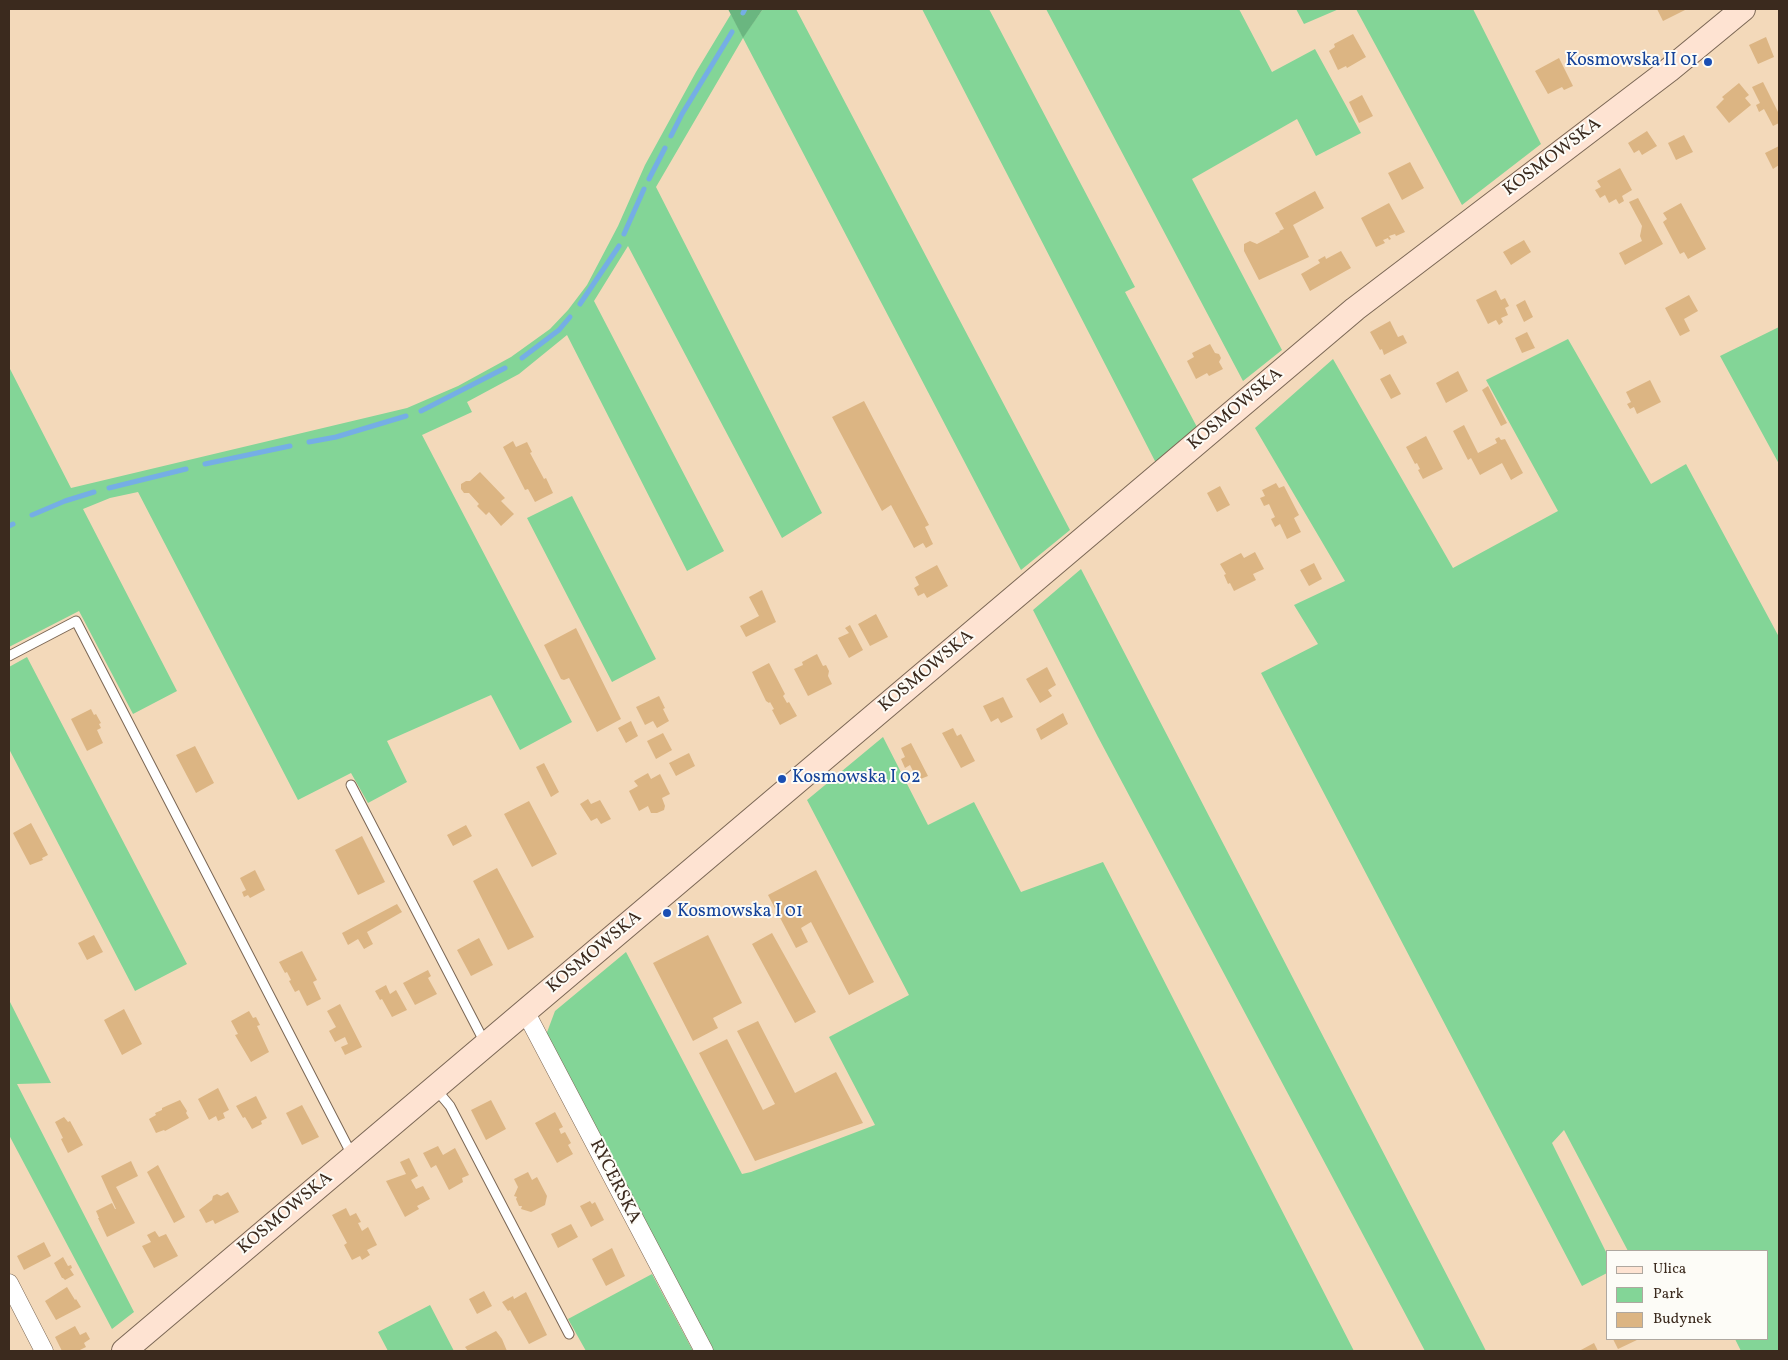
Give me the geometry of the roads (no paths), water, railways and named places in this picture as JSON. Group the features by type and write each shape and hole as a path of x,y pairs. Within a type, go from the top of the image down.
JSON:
{"street":[{"name":"KOSMOWSKA","path":"124,1351 1355,309 1662,76 1743,9"},
{"name":"RYCERSKA","path":"525,1011 704,1351"},
{"path":"9,1283 44,1351"}],"lane":[{"path":"9,656 76,621 353,1157"},
{"path":"351,785 486,1046"},
{"path":"435,1088 450,1106 568,1334"}],"waterway":[{"path":"743,13 745,9"},
{"path":"671,136 682,114 732,32"},
{"path":"649,179 665,148"},
{"path":"624,234 644,189"},
{"path":"580,304 619,246"},
{"path":"522,358 559,330 570,317"},
{"path":"421,411 505,368"},
{"path":"309,442 336,437 406,416"},
{"path":"205,464 290,446"},
{"path":"109,488 186,469"},
{"path":"32,515 65,501 94,492"},
{"path":"9,526 13,524"}],"place":[{"name":"Kosmowska II 01","path":"1708,62"},
{"name":"Kosmowska I 02","path":"782,779"},
{"name":"Kosmowska I 01","path":"667,913"}]}
